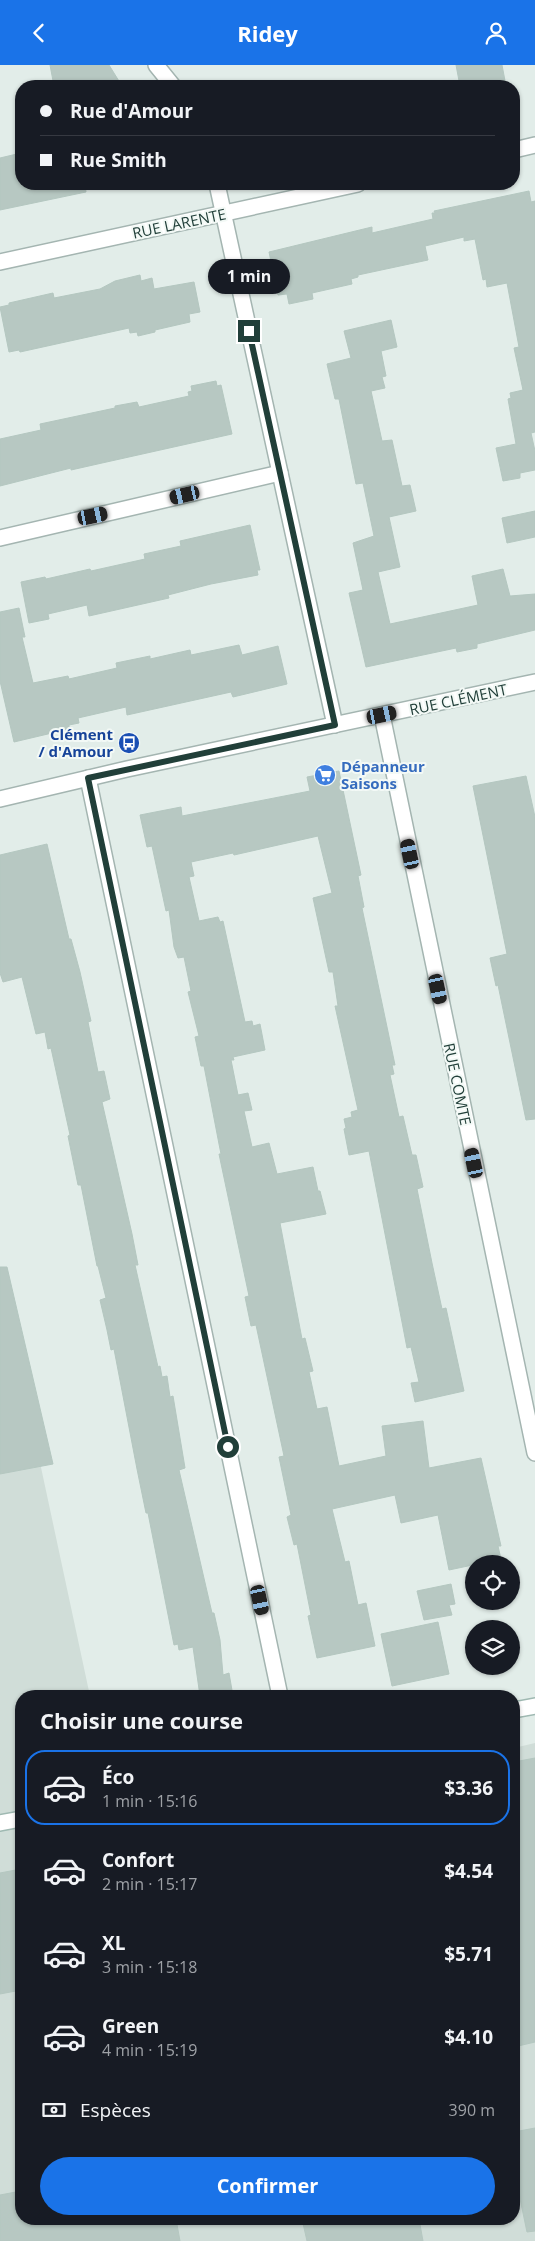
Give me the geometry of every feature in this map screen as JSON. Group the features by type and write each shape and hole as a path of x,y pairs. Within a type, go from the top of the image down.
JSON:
{"street":[{"path":"156,65 168,80"},
{"path":"520,149 535,145"},
{"path":"218,190 335,725"},
{"name":"RUE LARENTE","path":"0,262 330,190"},
{"path":"0,538 280,473"},
{"name":"RUE CLÉMENT","path":"0,799 88,778 535,683"},
{"name":"RUE COMTE","path":"382,715 535,1453"},
{"path":"88,778 279,1690"},
{"path":"520,1709 535,1706"},
{"path":"0,1823 15,1820"}],"shaded area":[{"path":"0,1276 89,1690 15,1690 15,2225 520,2225 520,1747 535,1743 535,2241 0,2241"}],"building":[{"path":"50,65 109,65 118,80 53,80"},
{"path":"456,65 502,65 505,80 459,80"},
{"path":"15,154 15,190 86,190 86,192 0,210 0,158"},
{"path":"529,191 531,202 535,201 535,432 531,433 535,451 535,470 520,473 520,478 503,481 496,448 516,444 508,399 511,398 510,393 523,390 514,348 519,347 507,283 487,287 486,279 483,280 475,239 464,241 464,237 425,246 428,260 358,275 358,277 351,279 352,284 312,293 313,299 289,304 287,294 278,295 269,252 372,227 372,233 433,219 432,213 435,213 434,211"},
{"path":"140,275 141,281 152,278 154,289 194,282 200,312 189,314 190,322 138,336 137,332 130,333 129,328 20,352 19,350 9,352 0,307 9,305 9,303 53,293 54,298 100,289 115,281"},
{"path":"391,320 397,347 381,351 386,376 382,377 385,388 371,391 382,441 392,440 402,486 410,485 416,511 389,517 400,567 378,572 390,624 478,605 472,576 503,569 510,596 535,594 535,630 477,644 477,648 457,652 456,648 366,667 349,593 363,590 353,543 374,536 363,483 356,484 339,399 335,399 327,364 351,358 344,331"},
{"path":"216,381 217,386 221,385 232,434 71,470 71,468 0,486 0,439 41,430 40,424 115,408 115,406 137,402 139,407 189,396 188,392 192,391 191,386"},
{"path":"535,511 535,537 507,543 502,518"},
{"path":"250,525 260,570 257,570 258,575 211,584 168,595 169,598 89,616 87,605 48,614 49,619 29,623 21,582 45,577 46,579 90,569 91,571 145,559 144,554 181,546 180,541"},
{"path":"19,608 25,637 22,637 33,683 68,676 69,679 117,668 116,663 150,656 150,659 190,650 191,655 239,645 242,655 278,646 287,684 233,697 231,692 127,715 126,707 78,718 79,723 69,725 69,729 14,742 0,681 0,612"},
{"path":"339,771 361,875 358,876 364,907 362,908 395,1065 392,1065 394,1074 390,1075 399,1117 403,1116 412,1155 416,1155 423,1187 417,1189 432,1263 442,1309 446,1308 464,1391 415,1402 411,1383 419,1382 411,1347 407,1348 369,1151 349,1155 344,1119 352,1117 351,1112 358,1110 335,1006 338,1006 333,972 329,972 313,898 332,893 318,836 234,855 233,853 191,862 194,876 189,877 199,921 218,917 220,922 223,921 245,1022 252,1021 253,1026 260,1024 265,1050 233,1057 234,1060 231,1060 238,1095 248,1093 252,1110 244,1111 252,1147 269,1143 277,1174 313,1167 318,1191 320,1191 326,1214 280,1223 302,1339 305,1338 313,1371 309,1372 317,1409 327,1407 339,1466 386,1456 382,1426 423,1421 429,1468 481,1458 501,1546 498,1546 500,1555 465,1555 465,1567 449,1570 438,1515 401,1523 395,1495 332,1509 345,1562 349,1561 358,1605 366,1603 375,1646 317,1658 308,1616 311,1615 297,1544 294,1545 287,1517 291,1515 279,1457 284,1456 256,1325 251,1326 245,1297 249,1296 219,1154 221,1154 204,1066 201,1066 195,1037 199,1036 188,992 191,991 184,957 178,958 174,947 169,910 166,911 152,846 147,847 140,815 181,807 182,816 310,791 307,777"},
{"path":"526,776 535,817 535,1119 526,1120 498,985 496,986 490,958 507,954 473,786"},
{"path":"47,844 69,939 71,939 80,972 91,1021 88,1022 98,1072 104,1071 110,1099 102,1102 132,1234 138,1265 135,1265 158,1367 160,1366 162,1377 167,1376 170,1397 173,1396 185,1468 179,1470 220,1640 223,1675 229,1673 232,1690 199,1690 193,1647 179,1650 178,1644 174,1645 114,1349 111,1350 100,1300 106,1298 97,1266 81,1185 78,1185 68,1136 70,1135 51,1048 48,1049 45,1032 36,1034 22,977 3,982 0,973 0,855"},
{"path":"0,1267 7,1267 53,1464 0,1474"},
{"path":"451,1584 455,1604 449,1605 452,1615 424,1620 417,1591"},
{"path":"438,1622 449,1674 392,1686 381,1634"},
{"path":"535,1758 535,2042 520,2046 520,1761"},
{"path":"15,1870 15,1991 0,1994 0,1873"},
{"path":"535,2128 535,2231 527,2232 520,2199 520,2131"},
{"path":"15,2192 15,2225 177,2225 180,2241 0,2241 0,2195"},
{"path":"303,2225 420,2225 423,2241 307,2241"}],"place":[{"name":"Clément / d'Amour","path":"129,743"},
{"name":"Dépanneur Saisons","path":"325,775"}],"route":[{"path":"228,1447 88,778 335,725 249,331"}]}
